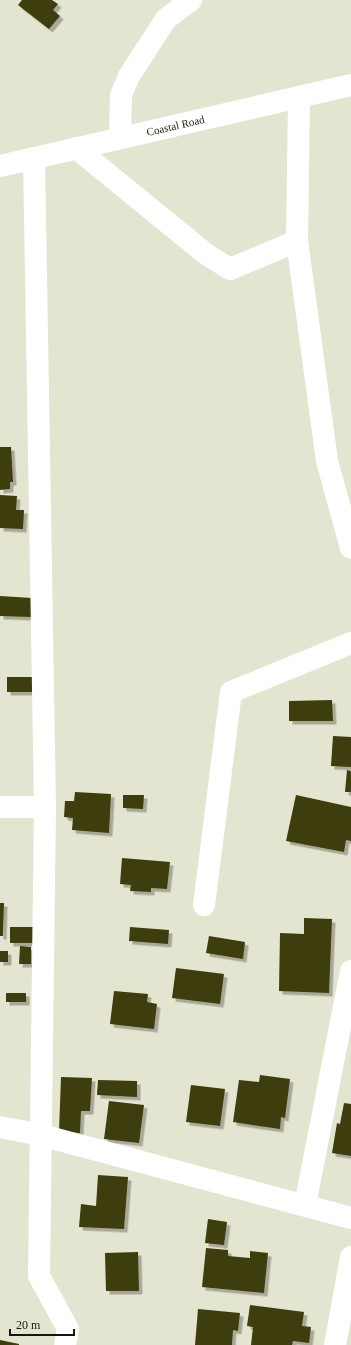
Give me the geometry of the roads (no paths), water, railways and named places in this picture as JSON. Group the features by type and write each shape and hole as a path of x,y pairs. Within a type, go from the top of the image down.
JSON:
{"street":[{"path":"120,138 121,95 129,76 166,19 191,0"},
{"name":"Coastal Road","path":"0,166 351,85"},
{"path":"299,97 297,241 327,461 351,548"},
{"path":"76,148 206,254 230,269 297,241"},
{"path":"34,158 45,807 39,1276 68,1329 65,1345"},
{"path":"204,905 231,692 351,643"},
{"path":"0,806 45,807"},
{"path":"304,1205 351,971"},
{"path":"0,1127 41,1135 351,1218"},
{"path":"335,1345 351,1257"}]}
